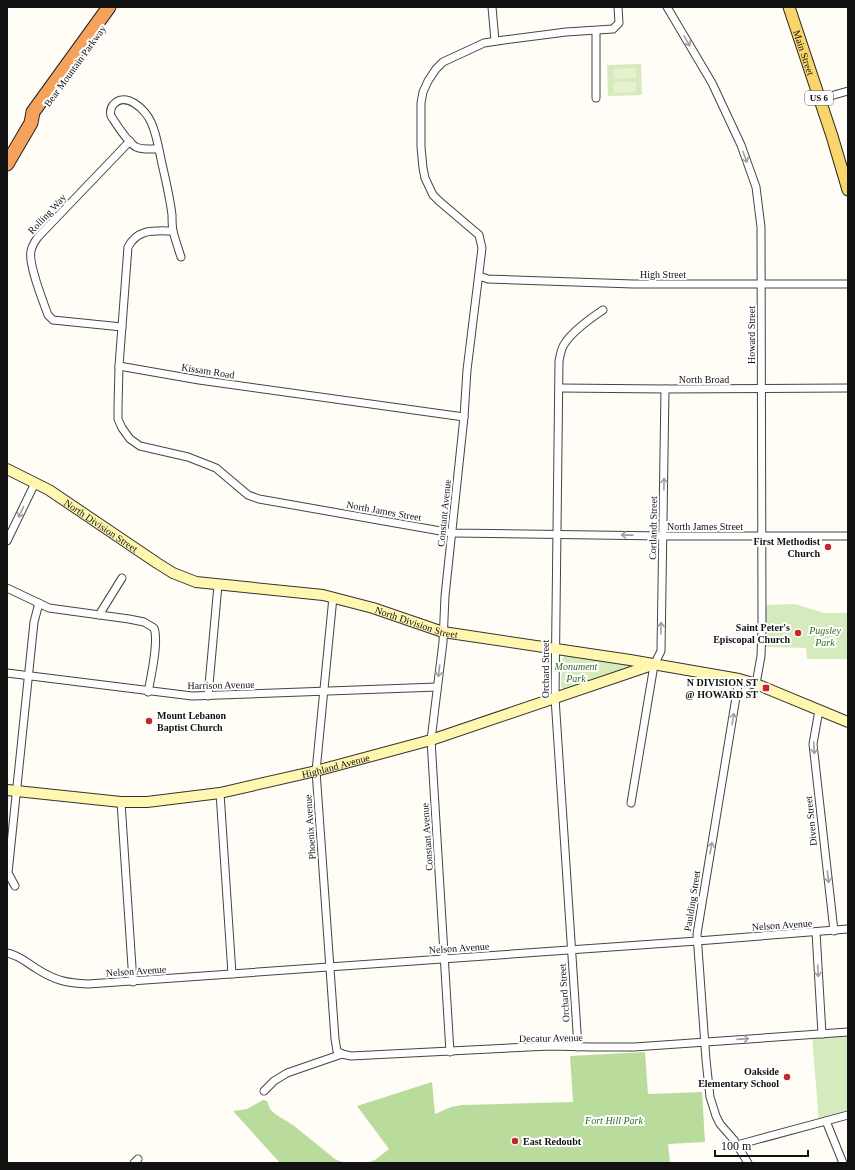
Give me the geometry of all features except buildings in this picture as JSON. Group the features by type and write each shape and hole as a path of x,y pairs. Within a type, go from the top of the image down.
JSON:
{"highway":[{"name":"Bear Mountain Parkway","path":"31,123 33,112 109,7"},
{"name":"Bear Mountain Parkway","path":"7,164 31,123 39,116 118,7"}],"main road":[{"name":"Main Street","path":"789,7 848,190"}],"street":[{"path":"492,7 495,41"},
{"name":"Constant Avenue","path":"450,1052 431,740 464,417 467,370 482,251 479,235 433,195 425,178 421,147 421,104 423,92 428,81 443,62 484,43 566,32 613,29 616,28 619,23 618,7"},
{"name":"Howard Street","path":"667,7 712,83 741,145 754,179 758,196 761,227 761,656 756,684"},
{"path":"596,31 596,98"},
{"path":"820,100 848,91"},
{"path":"159,149 136,147 130,141 111,116 111,108 115,103 119,100 134,103 146,114 151,122 159,149 172,214 173,231 181,257"},
{"name":"Rolling Way","path":"122,327 53,320 48,315 31,264 30,252 38,237 130,141"},
{"path":"119,366 128,247 136,236 143,233 173,231"},
{"name":"High Street","path":"479,276 488,279 633,284 848,284"},
{"name":"Orchard Street","path":"578,1047 555,698 560,388 559,362 564,344 587,322 603,310"},
{"name":"Kissam Road","path":"119,366 198,380 464,417"},
{"name":"North James Street","path":"119,366 118,420 125,434 140,446 188,457 216,468 248,495 259,499 452,533 663,536 848,536"},
{"name":"North Broad","path":"560,388 665,390 848,388"},
{"name":"Cortlandt Street","path":"631,803 654,665 661,651 665,390"},
{"name":"North Division Street","path":"7,469 49,490 173,573 196,582 333,597 373,608 443,632 739,679 756,684 848,722"},
{"path":"7,541 35,483"},
{"path":"99,615 122,578"},
{"path":"208,696 218,585"},
{"path":"7,588 49,608 129,619 147,623 154,628 156,637 148,692"},
{"name":"Phoenix Avenue","path":"333,597 316,771 335,1039 338,1051 342,1054"},
{"path":"15,886 8,873 12,790 34,622 39,603"},
{"name":"Highland Avenue","path":"12,790 121,802 147,802 220,793 316,771 431,740 654,665"},
{"name":"Harrison Avenue","path":"7,673 148,692 192,696 437,687"},
{"name":"Paulding Street","path":"739,679 697,941 704,1042 710,1097 720,1124 738,1144 748,1163"},
{"name":"Diven Street","path":"819,710 813,744 834,931"},
{"path":"220,793 232,974"},
{"path":"121,802 133,982"},
{"name":"Nelson Avenue","path":"7,953 20,957 38,970 56,979 71,983 88,984 133,982 331,966 848,929"},
{"path":"816,932 822,1034"},
{"name":"Decatur Avenue","path":"264,1091 274,1081 287,1073 342,1054 351,1056 550,1046 634,1047 848,1032"},
{"path":"738,1144 848,1115"},
{"path":"826,1121 843,1163"}],"green space":[{"path":"641,64 642,95 608,96 607,65"},
{"path":"635,68 636,78 614,79 613,69"},
{"path":"614,82 636,82 636,92 614,93"},
{"name":"Pugsley Park","path":"795,604 824,613 848,613 848,659 807,659 806,648 761,647 764,605"},
{"name":"Monument Park","path":"565,655 633,665 632,668 564,690 561,687 562,659"},
{"path":"848,1032 848,1115 819,1123 812,1035"},
{"name":"Fort Hill Park","path":"645,1052 648,1094 702,1092 705,1142 668,1144 670,1163 366,1163 375,1160 389,1149 357,1106 432,1082 435,1114 451,1107 462,1105 573,1102 570,1056"},
{"path":"263,1100 267,1101 270,1109 275,1114 293,1125 335,1159 344,1163 280,1163 233,1111 247,1109"}],"place":[{"name":"First Methodist Church","path":"828,547"},
{"name":"Saint Peter's Episcopal Church","path":"798,633"},
{"name":"N DIVISION ST @ HOWARD ST","path":"766,688"},
{"name":"Mount Lebanon Baptist Church","path":"149,721"},
{"name":"Oakside Elementary School","path":"787,1077"},
{"name":"East Redoubt","path":"515,1141"}]}
